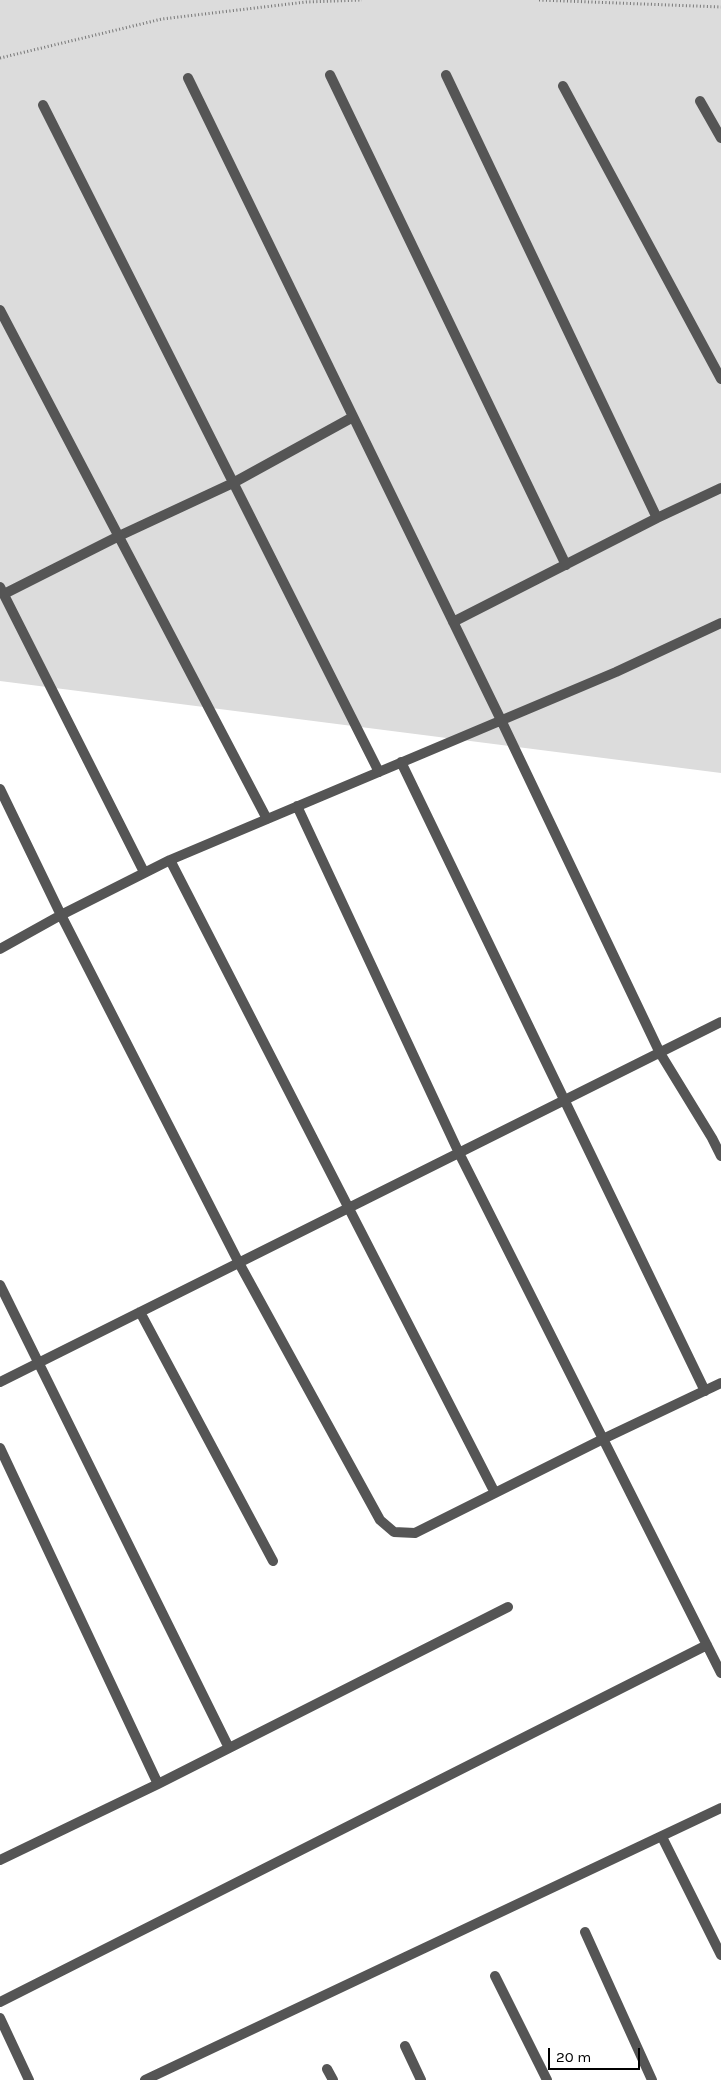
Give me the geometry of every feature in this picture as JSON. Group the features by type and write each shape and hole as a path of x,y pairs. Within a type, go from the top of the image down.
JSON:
{"street":[{"path":"330,75 566,565"},
{"path":"446,75 657,518"},
{"path":"188,78 501,720 660,1053 717,1136 721,1156"},
{"path":"563,86 721,379"},
{"path":"700,101 721,138"},
{"path":"43,105 379,772"},
{"path":"0,310 267,819"},
{"path":"144,872 2,591 233,483 353,417"},
{"path":"453,622 657,518 721,488"},
{"path":"0,949 61,915 170,860 616,672 721,623"},
{"path":"402,762 705,1391"},
{"path":"0,789 61,915 239,1263 380,1520 394,1532 415,1533 603,1439 721,1383"},
{"path":"297,806 458,1153 721,1673"},
{"path":"170,860 495,1493"},
{"path":"0,1382 721,1022"},
{"path":"0,1285 228,1748"},
{"path":"140,1312 273,1561"},
{"path":"0,1448 158,1784"},
{"path":"0,1860 158,1784 508,1607"},
{"path":"0,2002 707,1644"},
{"path":"145,2080 721,1808"},
{"path":"662,1837 721,1954"},
{"path":"585,1932 652,2080"},
{"path":"495,1976 547,2080"},
{"path":"0,2018 29,2080"},
{"path":"405,2046 421,2080"},
{"path":"328,2069 333,2080"}],"path":[{"path":"0,58 162,19 306,2 362,0"},
{"path":"539,0 721,7"}],"shaded area":[{"path":"0,0 721,0 721,773 0,681"}]}
